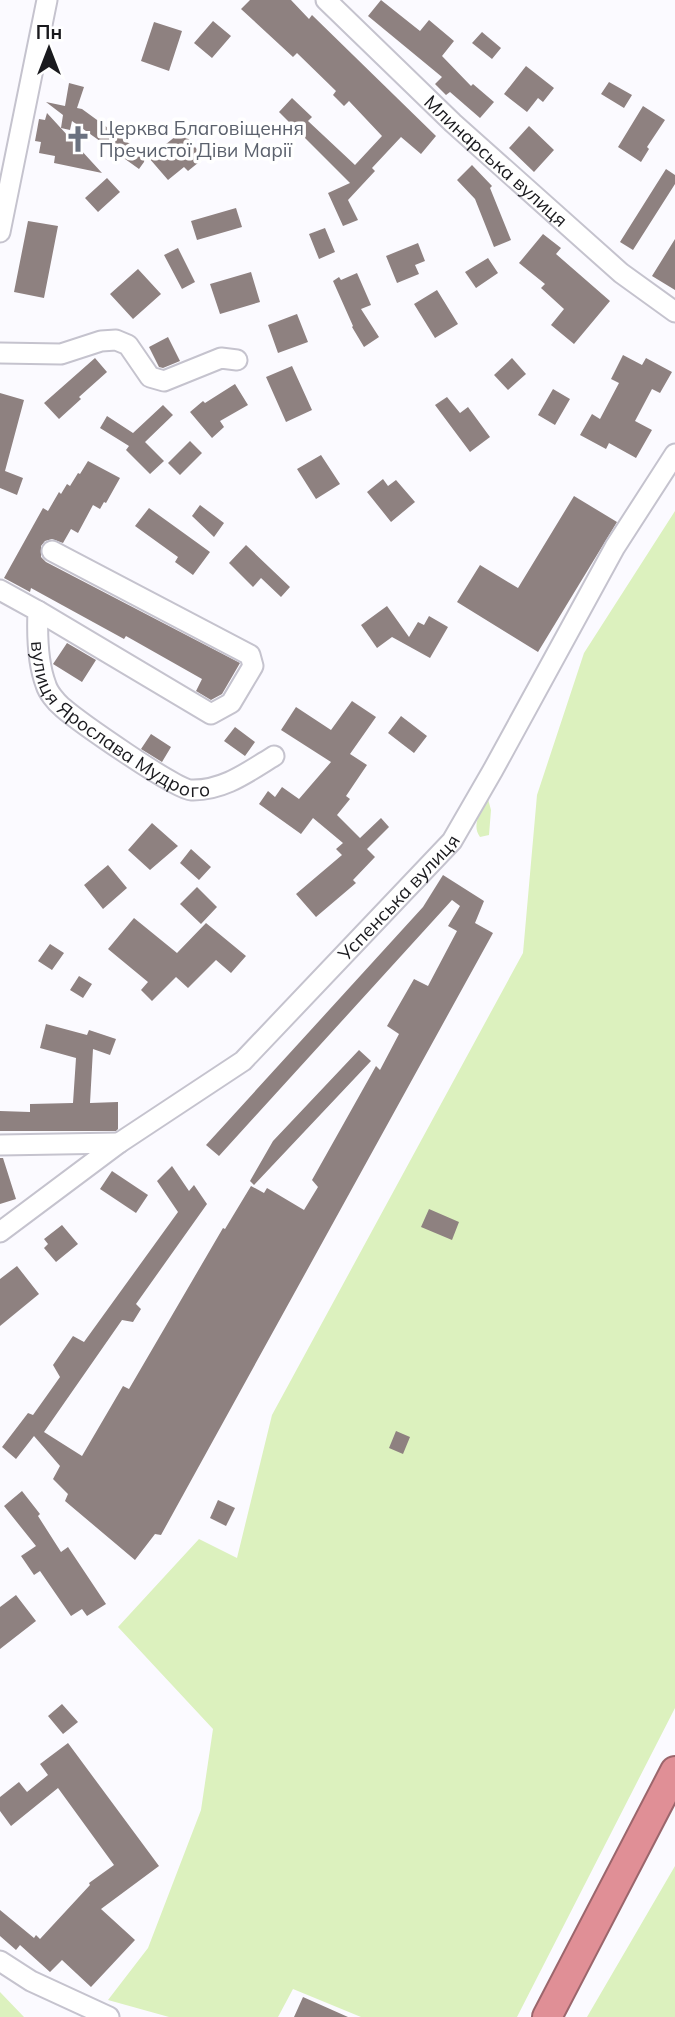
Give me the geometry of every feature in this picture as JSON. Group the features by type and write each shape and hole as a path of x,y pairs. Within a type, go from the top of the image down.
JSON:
{"highway":[{"path":"547,2017 675,1771"}],"street":[{"path":"0,232 47,0"},
{"name":"Млинарська вулиця","path":"326,0 463,132 621,272 675,312"},
{"path":"0,353 61,354 101,341 116,340 128,345 150,377 164,380 221,359 237,360"},
{"name":"Успенська вулиця","path":"0,1232 118,1143 243,1061 452,841 615,547 675,454"},
{"path":"38,611 211,714 232,703 253,666 250,655 52,551"},
{"name":"вулиця Ярослава Мудрого","path":"0,590 38,611 37,634 46,687 61,706 166,780 187,790 207,790 229,783 274,756"},
{"path":"0,1146 118,1143"},
{"path":"0,1961 32,1981 109,2017"}],"green space":[{"path":"675,511 675,1708 517,2017 361,2017 293,1989 278,2017 169,2017 108,2000 148,1948 201,1810 213,1729 118,1627 199,1539 237,1558 272,1415 523,953 537,795 584,653"},
{"path":"488,799 491,810 489,835 480,837 476,827"},
{"path":"675,1866 675,2017 587,2017"},
{"path":"0,1992 24,2017 0,2017"}],"building":[{"path":"250,0 291,0 309,19 312,15 436,136 421,154 401,137 372,168 375,171 348,200 358,220 343,226 328,193 350,183 279,112 292,98 312,117 308,121 355,165 382,136 349,101 344,106 333,95 336,91 297,53 293,57 241,9"},
{"path":"381,0 420,31 429,20 454,41 442,56 471,86 473,84 494,102 480,118 450,92 446,95 435,84 442,77 368,16"},
{"path":"213,21 231,36 212,58 194,43"},
{"path":"154,22 182,31 169,71 141,61"},
{"path":"482,32 501,48 492,59 472,43"},
{"path":"526,66 554,88 543,102 538,98 527,112 504,94"},
{"path":"609,82 632,95 624,108 601,94"},
{"path":"69,83 84,87 77,108 145,155 139,169 72,121 70,130 61,128 63,115 46,102 65,106"},
{"path":"643,106 665,120 647,147 649,149 641,162 618,147"},
{"path":"47,113 102,173 54,163 55,156 39,153 41,142 35,141 39,119 45,120"},
{"path":"529,126 554,150 534,172 509,148"},
{"path":"182,131 204,158 188,171 184,167 168,180 149,158"},
{"path":"472,165 492,186 490,188 511,240 494,247 475,199 457,180"},
{"path":"666,169 675,175 675,184 633,250 620,242"},
{"path":"107,178 120,192 98,212 85,198"},
{"path":"236,208 242,227 197,240 191,221"},
{"path":"28,221 58,226 44,298 14,292"},
{"path":"325,228 335,252 319,259 309,234"},
{"path":"543,234 561,248 556,254 610,301 574,344 551,325 564,309 541,288 545,284 519,263"},
{"path":"675,239 675,290 652,276"},
{"path":"418,243 425,261 415,265 419,274 397,283 386,256"},
{"path":"178,248 195,282 182,289 164,255"},
{"path":"488,258 498,273 476,288 465,272"},
{"path":"138,269 161,294 133,319 110,294"},
{"path":"251,272 260,302 220,314 210,284"},
{"path":"357,273 371,305 361,309 379,337 364,347 352,327 333,281"},
{"path":"437,290 458,324 435,338 414,304"},
{"path":"297,314 308,342 278,353 268,325"},
{"path":"168,337 180,361 163,368 159,367 149,347"},
{"path":"623,355 642,365 646,358 672,372 660,393 652,389 635,421 652,430 636,458 609,443 606,449 580,435 592,414 600,419 619,383 611,379"},
{"path":"95,358 107,372 59,419 44,403"},
{"path":"512,358 526,374 508,390 494,375"},
{"path":"292,366 312,410 286,422 266,377"},
{"path":"235,384 248,405 220,421 224,427 212,438 190,412 203,401 205,403"},
{"path":"553,389 570,399 555,425 538,415"},
{"path":"0,393 24,400 5,471 23,478 17,495 0,488"},
{"path":"447,397 460,413 468,407 490,437 470,452 435,405"},
{"path":"163,405 173,415 145,442 164,461 150,474 126,450 129,446 100,428 107,416 133,433"},
{"path":"190,441 202,453 180,475 168,463"},
{"path":"321,455 340,484 316,499 297,469"},
{"path":"88,461 120,478 100,509 93,505 78,533 71,529 63,543 52,539 45,541 41,546 41,557 240,663 222,694 211,700 196,691 202,679 126,636 124,639 31,588 30,592 4,578 43,508 48,511 59,492 61,494 67,484 70,486"},
{"path":"383,479 388,486 396,480 415,502 391,522 367,492"},
{"path":"574,496 617,522 538,652 457,602 480,565 518,588"},
{"path":"200,505 224,523 214,537 192,516"},
{"path":"149,508 210,552 193,575 175,562 178,557 135,526"},
{"path":"246,545 290,587 281,597 261,578 253,587 229,563"},
{"path":"387,606 409,637 418,622 424,625 429,616 448,627 430,658 392,637 377,648 361,625"},
{"path":"67,643 96,660 82,682 53,664"},
{"path":"352,701 376,717 350,754 367,765 346,796 350,799 337,815 360,838 381,818 389,827 367,849 375,857 353,880 356,883 316,917 296,894 342,855 336,849 343,843 313,818 301,834 259,804 268,791 275,797 282,787 299,799 331,762 281,730 296,707 331,730"},
{"path":"401,716 427,736 414,753 388,733"},
{"path":"235,727 255,742 245,756 224,741"},
{"path":"151,734 171,747 162,762 141,749"},
{"path":"152,823 178,846 150,870 128,850"},
{"path":"191,849 211,867 199,880 180,863"},
{"path":"108,865 127,888 103,909 84,885"},
{"path":"443,875 484,901 475,923 493,933 161,1535 155,1534 135,1560 65,1501 68,1494 53,1479 60,1466 34,1436 16,1459 2,1447 28,1413 33,1415 60,1377 53,1365 73,1336 84,1342 178,1212 157,1181 172,1166 189,1191 194,1185 207,1204 136,1304 141,1309 133,1322 122,1320 44,1432 82,1456 123,1386 129,1389 223,1228 225,1229 251,1186 264,1193 267,1188 304,1210 318,1187 312,1180 376,1066 380,1070 399,1034 387,1026 414,979 428,986 457,931 448,926 460,906 452,900 219,1156 206,1145 423,907"},
{"path":"197,887 217,907 201,924 180,904"},
{"path":"134,918 177,953 206,923 246,956 231,973 216,960 188,988 176,977 152,1001 141,990 148,982 108,949"},
{"path":"50,944 64,953 52,970 38,961"},
{"path":"79,976 92,984 83,998 70,990"},
{"path":"46,1024 87,1035 89,1030 116,1039 110,1055 93,1049 90,1103 118,1102 116,1131 0,1131 0,1111 30,1112 30,1104 73,1103 76,1058 40,1048"},
{"path":"359,1050 371,1061 254,1185 250,1181 273,1141"},
{"path":"0,1158 3,1158 16,1199 0,1204"},
{"path":"112,1171 148,1195 136,1213 100,1189"},
{"path":"429,1209 459,1222 452,1240 421,1227"},
{"path":"62,1225 78,1244 56,1262 44,1248 48,1244 44,1239"},
{"path":"17,1266 39,1294 0,1326 0,1279"},
{"path":"396,1431 410,1437 403,1454 389,1448"},
{"path":"22,1491 40,1514 38,1516 61,1552 68,1547 106,1604 87,1616 82,1609 71,1616 40,1571 34,1575 21,1556 36,1546 4,1506"},
{"path":"218,1500 235,1508 226,1526 210,1518"},
{"path":"16,1595 36,1621 0,1649 0,1607"},
{"path":"62,1704 78,1722 63,1734 48,1716"},
{"path":"68,1743 159,1866 101,1909 135,1940 91,1987 62,1960 50,1972 20,1945 16,1950 0,1936 0,1910 34,1938 36,1935 40,1939 89,1883 114,1865 58,1788 11,1826 0,1811 0,1797 19,1782 27,1792 48,1775 40,1764"},
{"path":"303,1997 348,2017 294,2017"}],"place":[{"name":"Церква Благовіщення Пречистої Діви Марії","path":"78,139"}]}
